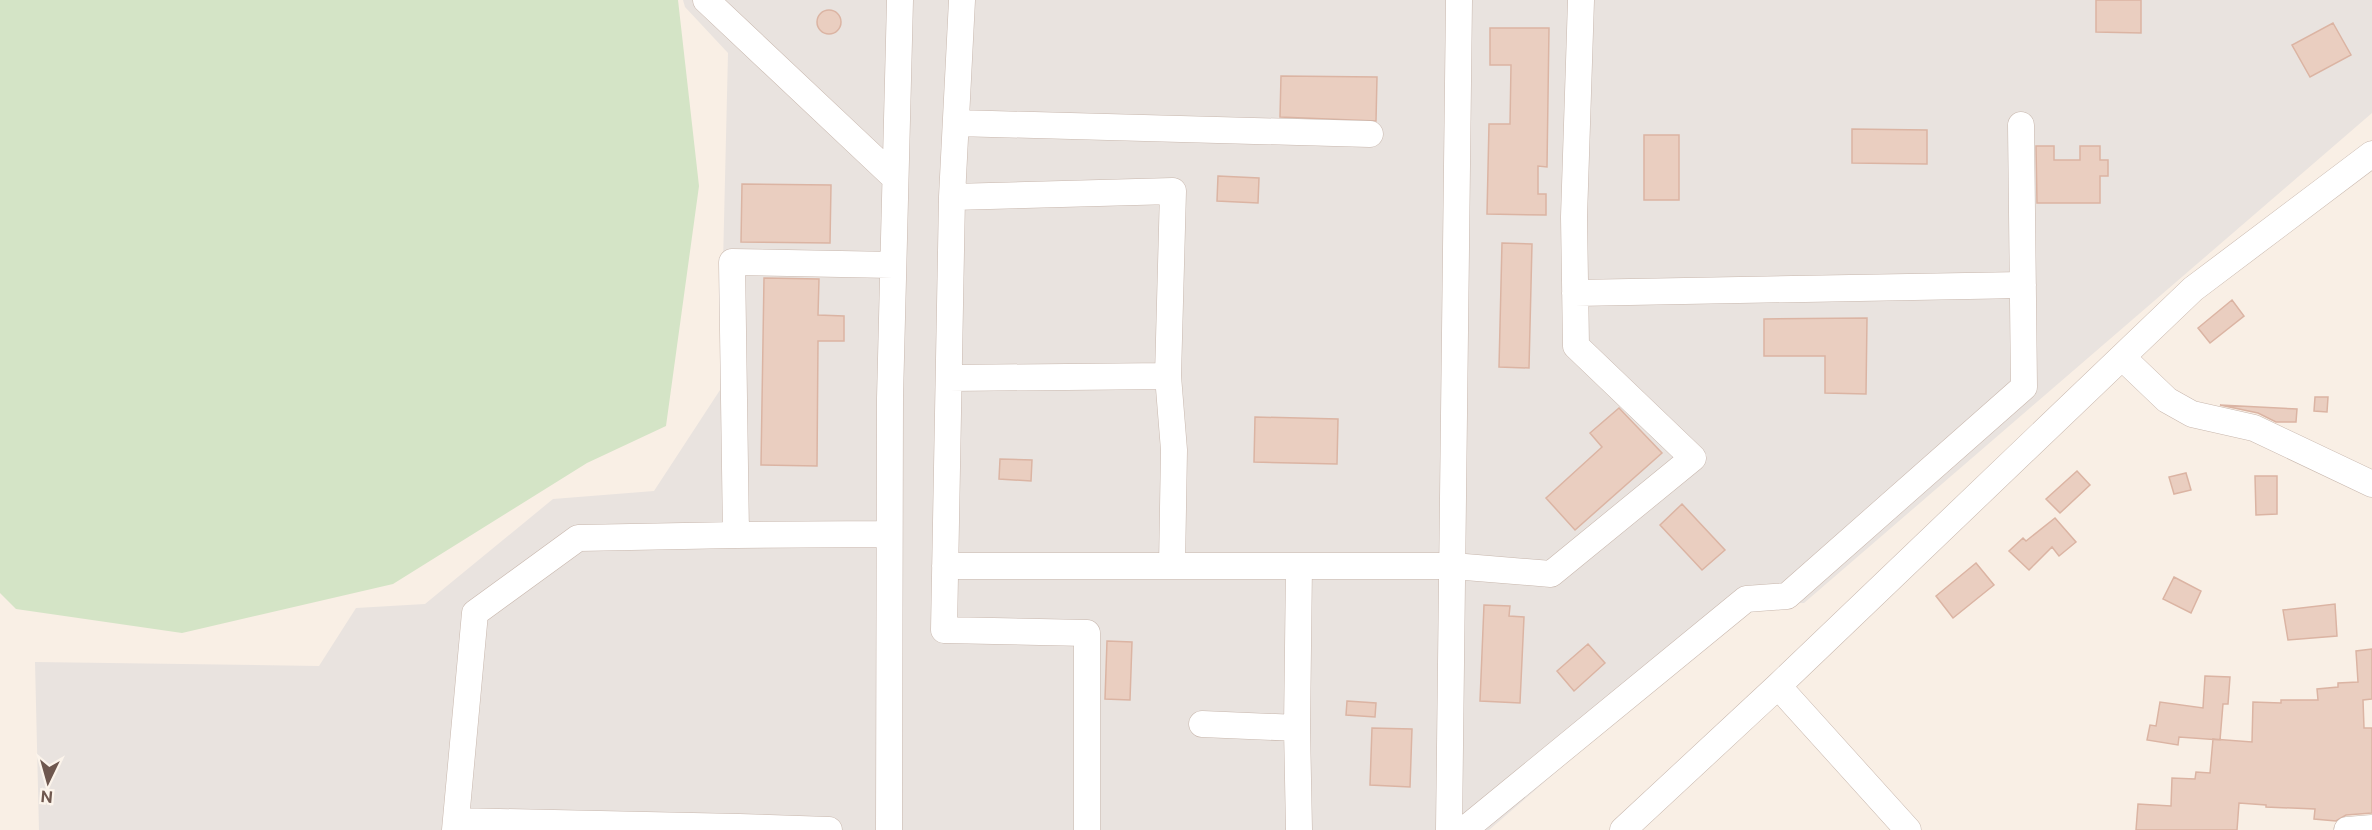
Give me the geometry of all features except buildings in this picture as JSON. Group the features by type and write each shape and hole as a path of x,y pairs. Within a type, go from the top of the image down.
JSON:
{"street":[{"path":"706,0 896,178"},
{"path":"889,830 889,534 900,0"},
{"path":"963,0 952,197 944,630 1087,633 1087,830"},
{"path":"1449,830 1459,0"},
{"path":"945,566 1453,567 1551,574 1693,458 1576,346 1574,217 1581,0"},
{"path":"956,123 1370,134"},
{"path":"1464,830 1746,599 1787,596 2024,387 2021,125"},
{"path":"1623,830 1778,686 2193,289 2372,154"},
{"path":"952,197 1173,191 1168,376 1174,450 1172,566"},
{"path":"736,535 732,262 893,265"},
{"path":"1575,292 2023,285"},
{"path":"2122,357 2167,400 2192,414 2254,428 2372,484"},
{"path":"949,378 1168,376"},
{"path":"829,830 456,826 475,613 578,538 889,534"},
{"path":"1299,566 1297,728 1299,830"},
{"path":"1778,686 1908,830"},
{"path":"1202,724 1297,728"},
{"path":"2348,830 2372,828"}],"shaded area":[{"path":"683,0 2372,0 2372,113 1804,603 1750,604 1489,830 39,830 35,662 319,666 356,608 425,604 553,499 654,491 720,390 728,53 685,7"}],"green space":[{"path":"0,0 678,0 699,186 666,426 587,463 393,584 182,633 16,609 0,593"}]}
